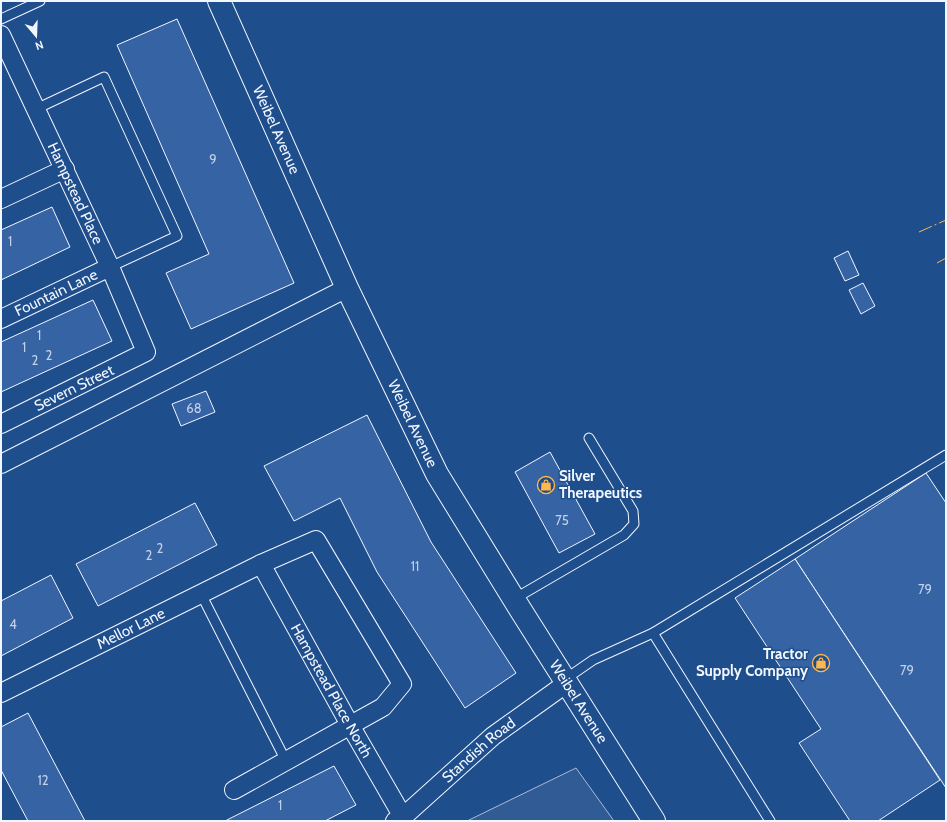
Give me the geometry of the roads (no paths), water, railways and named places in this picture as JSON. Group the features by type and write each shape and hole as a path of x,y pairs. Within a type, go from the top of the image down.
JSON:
{"street":[{"name":"Weibel Avenue","path":"219,1 347,288 438,474 514,599 654,821"},
{"name":"Hampstead Place","path":"1,35 110,267 146,352"},
{"path":"1,199 65,169"},
{"name":"Fountain Lane","path":"1,318 110,267"},
{"path":"1,464 347,288"},
{"name":"Severn Street","path":"1,424 146,352"},
{"name":"Mellor Lane","path":"1,693 261,564 316,540 402,684 383,707 350,725"},
{"name":"Hampstead Place North","path":"261,564 350,725 399,819"},
{"name":"Standish Road","path":"399,819 493,736 566,682"},
{"path":"234,790 350,725"}],"lane":[{"path":"1,19 40,1"},
{"path":"36,109 104,77 177,236 110,267"},
{"path":"514,599 624,535 634,524 633,511 589,438"},
{"path":"566,682 593,660 653,633 946,455"},
{"path":"201,594 286,761"},
{"path":"653,633 770,821"}],"place":[{"name":"Silver Therapeutics","path":"546,485"},
{"name":"Tractor Supply Company","path":"821,663"}]}
